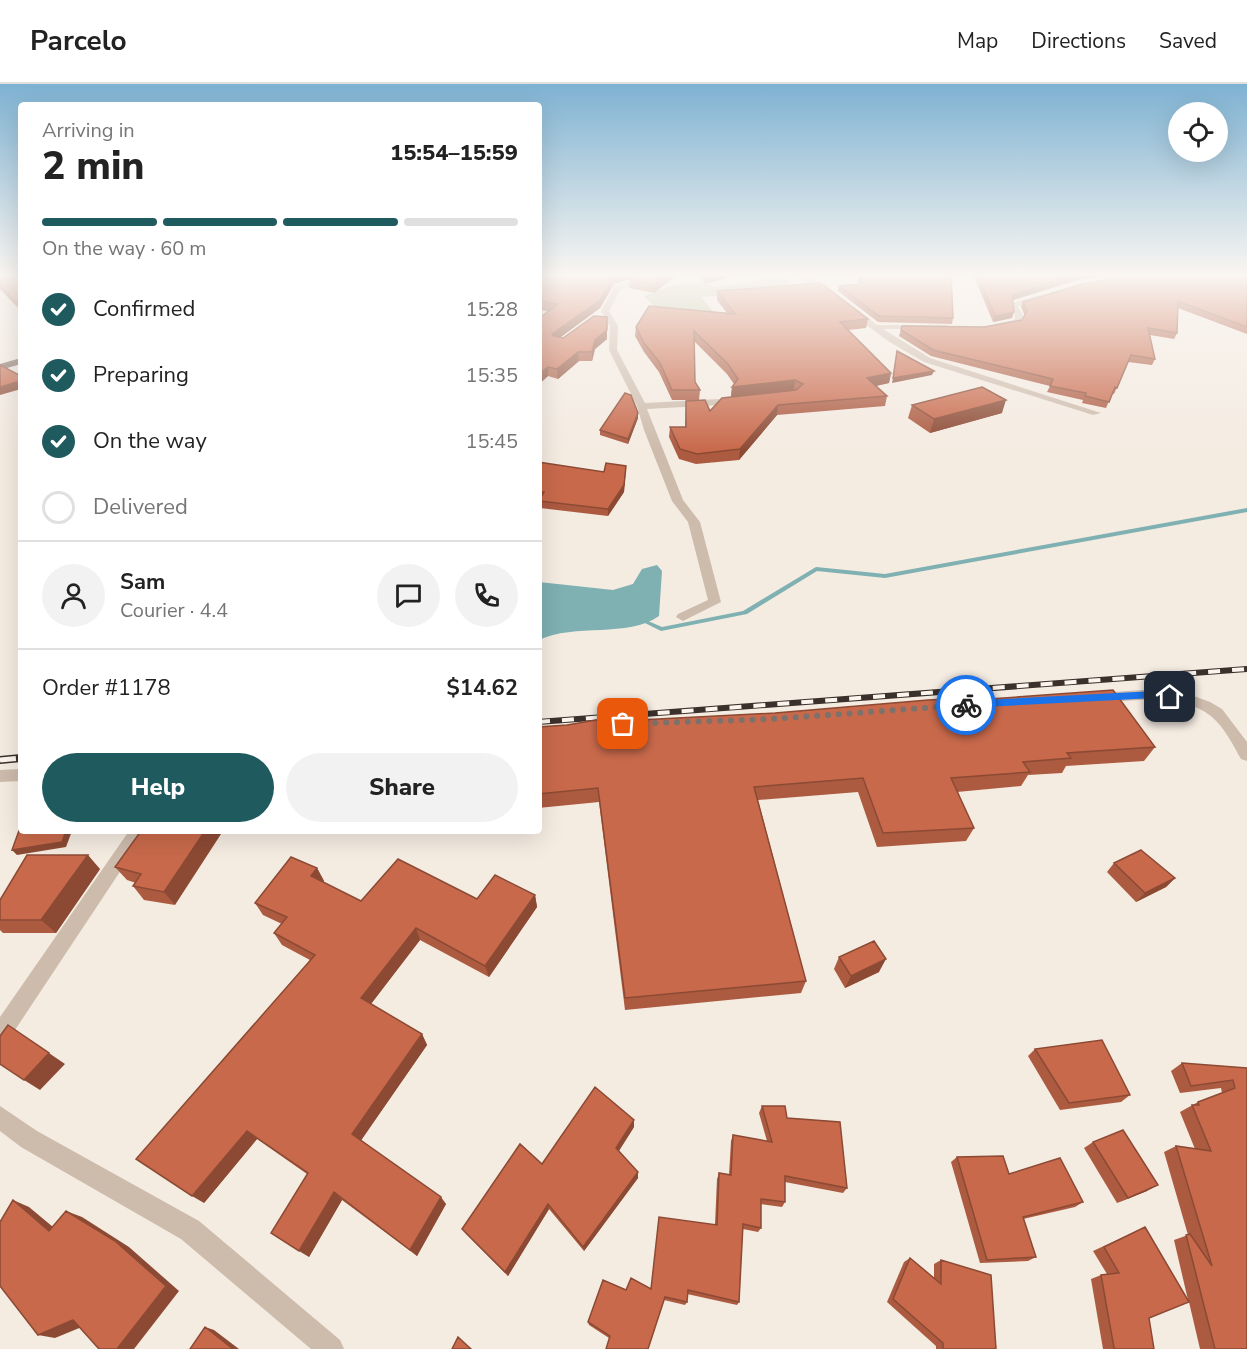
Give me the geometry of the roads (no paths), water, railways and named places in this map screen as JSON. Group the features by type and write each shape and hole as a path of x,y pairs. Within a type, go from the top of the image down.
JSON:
{"main road":[{"path":"0,366 18,362"}],"street":[{"path":"614,333 613,350 642,406 649,430 678,501 694,522 715,602 683,617"},
{"path":"883,333 927,360 1096,413"},
{"path":"642,406 701,405 753,399"},
{"path":"1085,698 1155,695 1185,698 1216,712 1247,755"},
{"path":"0,776 18,775"},
{"path":"0,1035 136,834"},
{"path":"0,1117 29,1139 190,1230 331,1349"}],"water":[{"path":"657,565 662,571 659,616 632,627 568,632 542,639 542,582 613,590 633,584 642,569"}],"waterway":[{"path":"648,623 661,629 745,613 816,569 885,576 1247,510"}],"railway":[{"path":"542,722 1247,669"},
{"path":"0,760 18,758"}]}
